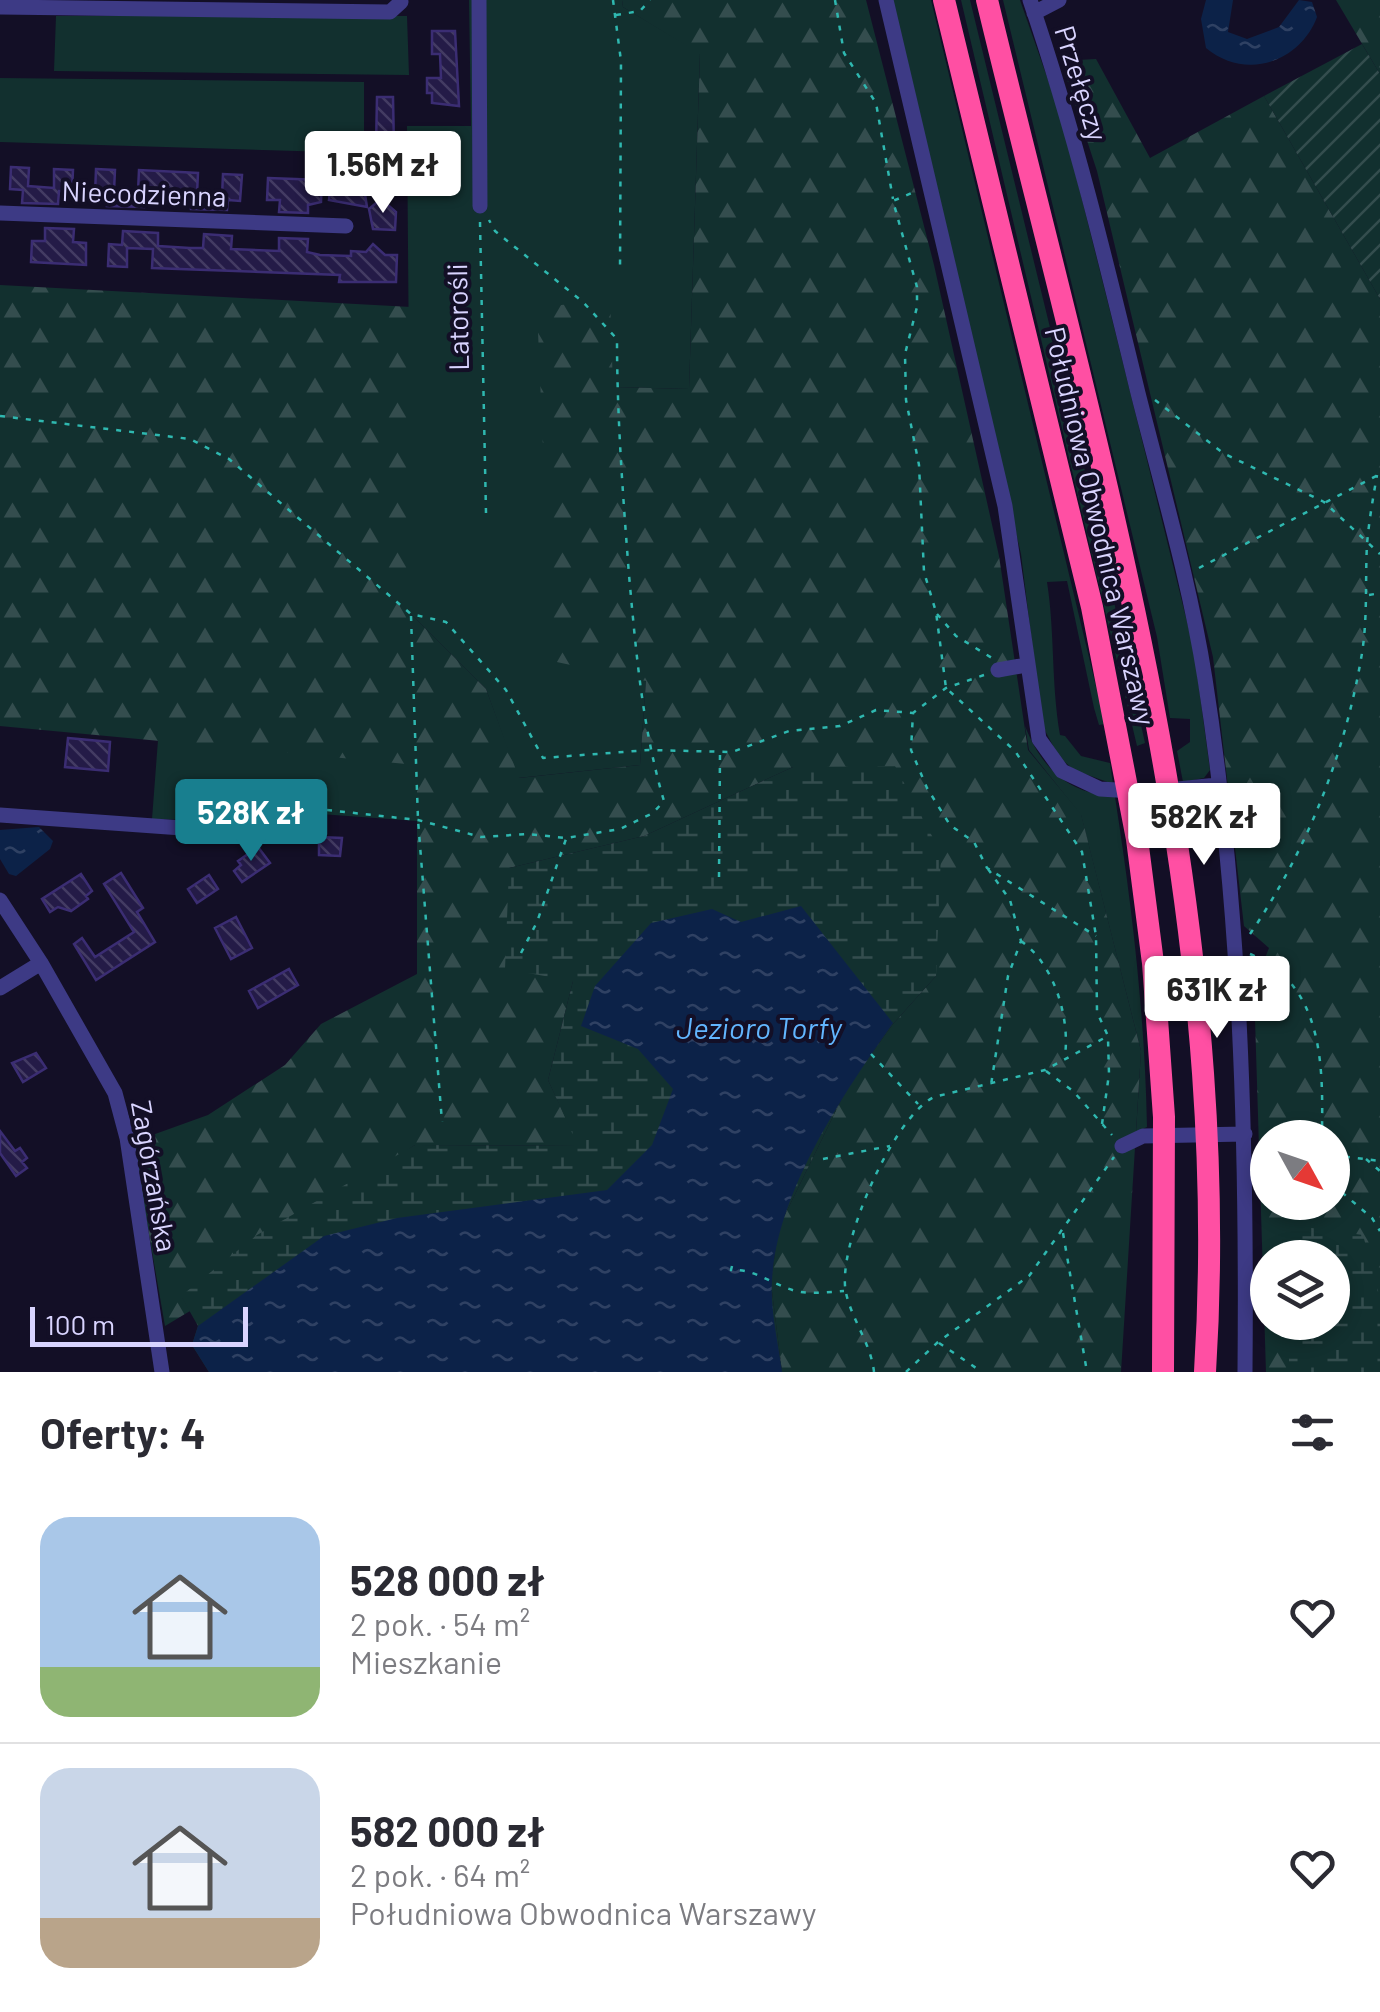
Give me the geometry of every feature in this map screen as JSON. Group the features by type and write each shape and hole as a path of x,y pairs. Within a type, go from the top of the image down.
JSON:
{"highway":[{"name":"Południowa Obwodnica Warszawy","path":"944,0 1088,592 1124,760 1149,925 1160,1047 1167,1194 1163,1372"},
{"name":"Południowa Obwodnica Warszawy","path":"987,0 1132,596 1184,876 1201,1032 1208,1201 1205,1372"}],"street":[{"path":"479,0 480,206"},
{"path":"886,0 1005,506 1039,739 1071,777 1100,789 1126,792 1218,785"},
{"path":"1032,6 1058,0"},
{"path":"0,7 390,12 401,2"},
{"name":"Przełęczy","path":"1032,6 1086,182 1184,576 1206,688 1234,947 1244,1134 1245,1372"},
{"name":"Niecodzienna","path":"0,213 346,226"},
{"path":"998,670 1026,664"},
{"path":"0,815 182,828 206,822 238,802 314,808"},
{"name":"Zagórzańska","path":"0,900 41,962 115,1094 127,1138 162,1372"},
{"path":"0,988 41,962"},
{"path":"1122,1146 1143,1136 1244,1134"}],"path":[{"path":"612,0 621,61 620,272"},
{"path":"615,16 640,11 650,0"},
{"path":"835,0 844,53 876,103 893,201 917,286 918,307 906,354 906,400 919,465 924,572 936,612 946,688 1016,752 1082,852 1096,936 1098,1012 1108,1036 1109,1074 1102,1124 1045,1070"},
{"path":"893,201 929,185"},
{"name":"Latorośli","path":"480,206 486,513"},
{"path":"314,808 418,820 481,837 528,834 566,838 620,830 652,813 664,801 648,750 618,430 617,339 583,302 495,231 480,206"},
{"path":"1139,395 1156,401 1224,452 1324,502 1380,554"},
{"path":"0,416 190,439 228,459 410,614 446,622 506,690 543,758 648,750 732,752 789,731 840,726 876,710 913,713 946,688 998,670 990,654 956,636 936,612"},
{"path":"1184,576 1378,474"},
{"path":"1322,1120 1323,1057 1304,1003 1262,959 1234,947 1249,935 1273,900 1316,815 1347,726 1362,656 1367,543 1378,474"},
{"path":"1367,596 1380,593"},
{"path":"410,614 418,820 442,1122"},
{"path":"913,713 911,750 927,788 950,825 974,842 1010,900 1020,941 1008,976 991,1085"},
{"path":"720,752 720,877"},
{"path":"520,953 537,922 566,838"},
{"path":"987,868 1096,936"},
{"path":"1020,941 1039,954 1061,1007 1068,1030 1065,1058"},
{"path":"874,1372 845,1291 846,1261 855,1227 892,1146 919,1104 1045,1070 1108,1036"},
{"path":"871,1054 919,1104"},
{"path":"823,1158 892,1146"},
{"path":"906,1372 938,1342 1029,1276 1122,1146"},
{"path":"1350,1156 1380,1160"},
{"path":"1366,1158 1380,1171"},
{"path":"1350,1199 1372,1218 1380,1231"},
{"path":"1063,1232 1087,1372"},
{"path":"732,1266 731,1270 761,1274 771,1284 803,1292 845,1291"},
{"path":"938,1342 982,1372"}],"green space":[{"path":"469,0 622,0 623,7 700,53 689,389 613,387 538,308 646,681 640,765 518,778 486,689 411,614 407,126 471,126"},
{"path":"622,0 866,0 934,265 999,556 1028,750 1081,814 1141,1051 1121,1372 782,1372 771,1283 778,1229 848,1086 893,1024 936,976 793,767 644,836 509,868 573,981 548,1080 579,1146 415,1145 182,1297 190,1311 165,1326 133,1142 208,1115 285,1065 321,1024 417,974 417,765 0,726 0,285 411,307 411,614 486,689 519,778 640,765 646,681 552,661 537,308 610,299 613,387 689,389 700,54 623,7"},
{"path":"891,0 931,0 1105,724 1099,725 1094,708 1067,581 1047,582 1060,735 1081,756 1110,763 1113,784 1074,770 1059,757 1042,725 1021,554"},
{"path":"961,0 970,0 1087,479 1145,743 1137,746"},
{"path":"1003,0 1020,0 1062,120 1194,650 1210,770 1204,778 1183,782 1177,751 1190,742 1190,719 1170,718 1157,637"},
{"path":"1336,0 1380,0 1380,74"},
{"path":"56,16 407,16 409,75 54,71"},
{"path":"1362,44 1380,74 1380,299 1264,96"},
{"path":"1096,59 1150,158 1264,96 1380,299 1380,1372 1266,1372 1265,1340 1350,1340 1350,1240 1262,1240 1261,1220 1350,1220 1350,1120 1258,1120 1254,986 1269,948 1244,926 1213,657 1097,171 1061,61"},
{"path":"0,78 364,82 364,153 0,142"},
{"path":"1025,726 1040,755 1059,776 1084,790 1115,797 1144,1044 1147,1127 1136,1132 1141,1051 1081,815 1029,750"},
{"path":"158,740 417,764 417,821 320,814 321,805 227,798 198,820 152,819"},
{"name":"Jezioro Torfy","path":"895,766 941,853 936,976 893,1024 848,1086 778,1229 771,1283 782,1372 209,1372 192,1345 198,1326 181,1296 257,1235 415,1145 578,1146 548,1080 573,981 505,969 509,868 644,836 793,767"},
{"path":"1290,1225 1363,1235 1380,1298 1380,1372 1289,1372 1289,1340 1350,1340 1350,1240 1290,1240"}],"water":[{"path":"1206,0 1233,0 1228,32 1247,39 1279,27 1299,0 1312,2 1317,17 1309,33 1285,55 1254,65 1238,63 1206,48 1201,19"},
{"path":"39,827 53,841 50,849 16,876 9,874 0,859 0,830"},
{"name":"Jezioro Torfy","path":"801,906 893,1023 834,1112 786,1213 772,1280 782,1372 209,1372 192,1345 198,1326 324,1236 397,1218 607,1190 652,1145 673,1089 638,1049 581,1026 595,986 651,923 712,909 741,922"}],"building":[{"path":"432,31 455,31 459,106 432,103 432,93 427,93 427,78 441,78 440,54 432,54"},
{"path":"377,97 393,97 394,148 376,147"},
{"path":"11,167 29,168 28,186 54,188 54,169 73,170 72,192 59,191 58,204 22,203 23,190 10,189"},
{"path":"96,169 115,170 114,191 138,192 139,170 198,173 197,194 222,196 223,174 242,175 240,201 228,200 227,210 191,209 191,199 157,197 144,197 144,207 107,206 108,195 95,195"},
{"path":"344,175 362,175 367,207 329,200 330,190 344,190"},
{"path":"268,178 322,180 321,202 308,205 308,213 279,212 280,200 267,200"},
{"path":"381,199 396,212 395,230 373,229 369,209"},
{"path":"45,228 74,229 73,242 86,243 86,265 31,262 32,241 45,241"},
{"path":"123,231 158,233 158,246 190,248 203,248 204,234 232,236 231,249 279,251 279,238 308,239 307,252 320,255 351,256 351,251 366,252 373,244 385,255 397,255 396,282 339,282 340,275 152,268 153,249 127,248 127,267 108,266 109,244 122,245"},
{"path":"68,738 110,742 108,771 65,767"},
{"path":"319,837 342,838 340,856 319,855"},
{"path":"258,847 270,863 242,882 234,871 241,865 238,861"},
{"path":"121,873 143,908 137,912 155,942 96,980 74,944 82,938 95,957 134,932 104,884"},
{"path":"81,874 92,891 86,896 88,899 71,911 58,907 50,912 42,899"},
{"path":"209,875 218,889 197,903 188,889"},
{"path":"236,917 252,948 231,959 215,928"},
{"path":"289,969 298,985 258,1008 249,991"},
{"path":"36,1053 46,1068 23,1082 12,1063"},
{"path":"0,1131 15,1151 20,1148 27,1158 22,1162 27,1168 16,1176 0,1153"}]}
